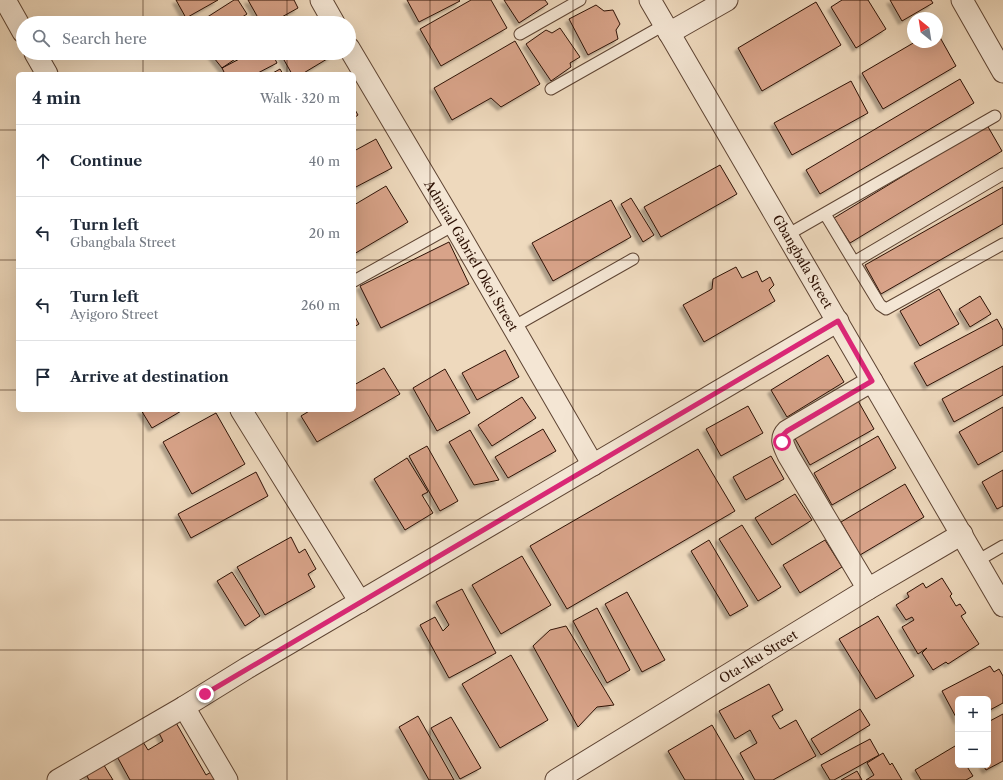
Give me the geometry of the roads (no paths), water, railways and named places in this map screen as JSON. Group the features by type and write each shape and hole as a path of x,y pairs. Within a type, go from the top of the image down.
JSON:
{"street":[{"path":"5,0 16,20"},
{"path":"321,0 330,16"},
{"name":"Gbangbala Street","path":"650,0 1003,606"},
{"path":"667,29 727,0"},
{"path":"962,0 1003,72"},
{"path":"39,60 46,72"},
{"name":"Admiral Gabriel Okoi Street","path":"356,60 593,465"},
{"path":"58,780 838,321"},
{"path":"868,589 788,455 782,442 783,435 787,431 872,381"},
{"path":"247,412 360,602"},
{"name":"Ota-Iku Street","path":"556,780 868,589 962,534"},
{"path":"184,707 227,780"}],"lane":[{"path":"520,34 580,0"},
{"path":"551,89 667,29"},
{"path":"787,235 995,116"},
{"path":"854,262 1003,174"},
{"path":"824,214 880,305 886,309 1003,244"},
{"path":"356,280 454,225"},
{"path":"513,327 633,259"},
{"path":"977,561 1003,546"}]}
